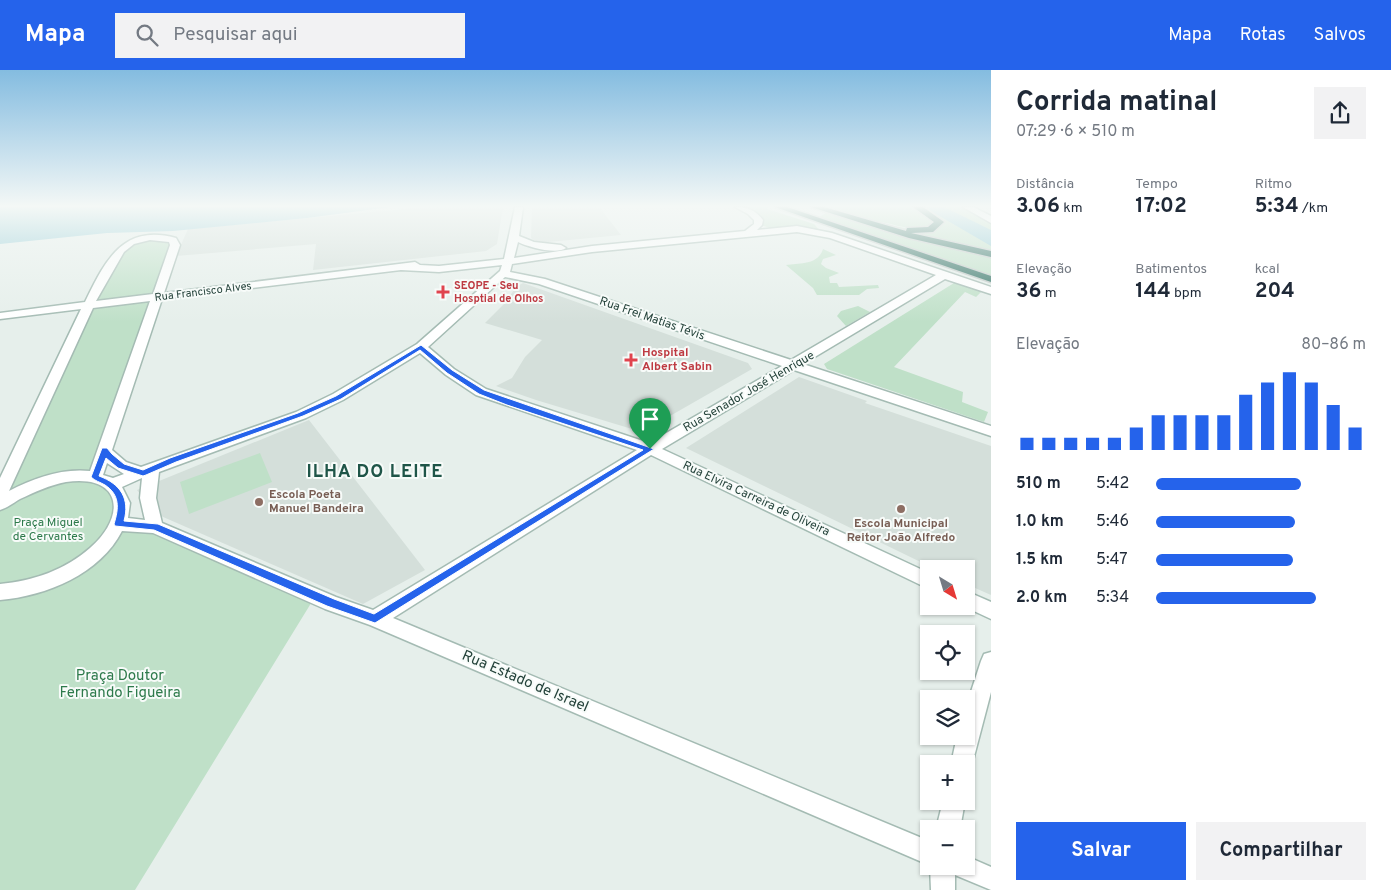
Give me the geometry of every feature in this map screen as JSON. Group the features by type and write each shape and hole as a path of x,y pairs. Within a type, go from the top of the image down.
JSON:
{"highway":[{"path":"893,245 991,279"},
{"path":"953,245 991,254"}],"street":[{"path":"0,494 89,306 120,250 127,245"},
{"path":"95,477 158,297 174,245"},
{"name":"Rua Francisco Alves","path":"0,316 405,268 436,260 490,254 507,245"},
{"path":"111,485 301,415 338,397 421,347 507,268 512,245"},
{"path":"530,245 592,249"},
{"name":"Rua Francisco Alves","path":"405,268 507,268 529,260 626,245"},
{"name":"Rua Francisco Alves","path":"859,245 991,291"},
{"path":"529,260 525,265 529,273 541,281"},
{"name":"Rua Frei Matias Tévis","path":"507,268 793,366 991,431"},
{"name":"Rua Senador José Henrique","path":"375,619 650,449 944,275"},
{"name":"Rua Elvira Carreira de Oliveira","path":"421,347 450,372 481,392 650,449 920,577"},
{"path":"104,450 121,466 148,471"},
{"path":"148,471 149,507 155,527"},
{"path":"0,504 27,489 45,482 80,476 95,477 111,485 118,492 122,501 122,512 118,524 108,540 93,556 49,582 25,590 0,592"},
{"name":"Rua Estado de Israel","path":"118,524 155,527 331,603 375,619 920,848"},
{"path":"975,603 991,611"},
{"path":"964,755 969,730 991,661"},
{"path":"975,872 991,879"},
{"path":"942,875 943,890"}],"shaded area":[{"path":"181,245 301,245 176,256"},
{"path":"316,245 495,245 486,251 313,270"},
{"name":"Hospital Albert Sabin","path":"523,283 748,363 752,369 642,432 496,386 512,378 525,357 542,340 485,323 505,303 516,287"},
{"name":"Escola Municipal Reitor João Alfredo","path":"799,377 867,401 865,403 991,446 991,595 975,588 975,560 920,560 920,562 686,448"},
{"name":"Escola Poeta Manuel Bandeira","path":"309,420 425,570 363,604 154,513 137,490"}],"green space":[{"path":"170,245 155,295 94,303 126,246"},
{"path":"898,245 991,245 991,275"},
{"path":"823,249 836,255 823,259 821,264 839,273 829,277 830,283 837,283 839,287 878,285 879,288 867,289 859,295 817,295 813,288 786,265 813,261 821,254"},
{"path":"954,283 962,283 982,291 976,297 965,292 894,367 963,392 962,402 988,412 984,422 827,369 824,364"},
{"name":"Praça Miguel de Cervantes","path":"154,299 93,474 1,499 91,307"},
{"path":"858,306 870,312 846,326 837,316 841,311"},
{"path":"260,453 272,482 189,514 180,482"},
{"name":"Praça Miguel de Cervantes","path":"93,479 114,491 119,512 108,536 65,573 0,588 0,507 45,484"},
{"name":"Praça Doutor Fernando Figueira","path":"119,527 147,528 313,600 135,890 0,890 0,595 40,588"}],"place":[{"name":"SEOPE - Seu Hosptial de Olhos","path":"443,292"},
{"name":"Hospital Albert Sabin","path":"631,360"},
{"name":"Escola Poeta Manuel Bandeira","path":"259,502"},
{"name":"Escola Municipal Reitor João Alfredo","path":"901,509"}],"district":[{"name":"ILHA DO LEITE","path":"375,472"}],"route":[{"path":"421,347 450,372 481,392 650,449 375,619 331,603 155,527 118,524 122,512 122,501 118,492 111,485 95,477 104,450 121,466 128,470 143,473 173,460 301,415 338,397 421,347"}]}
